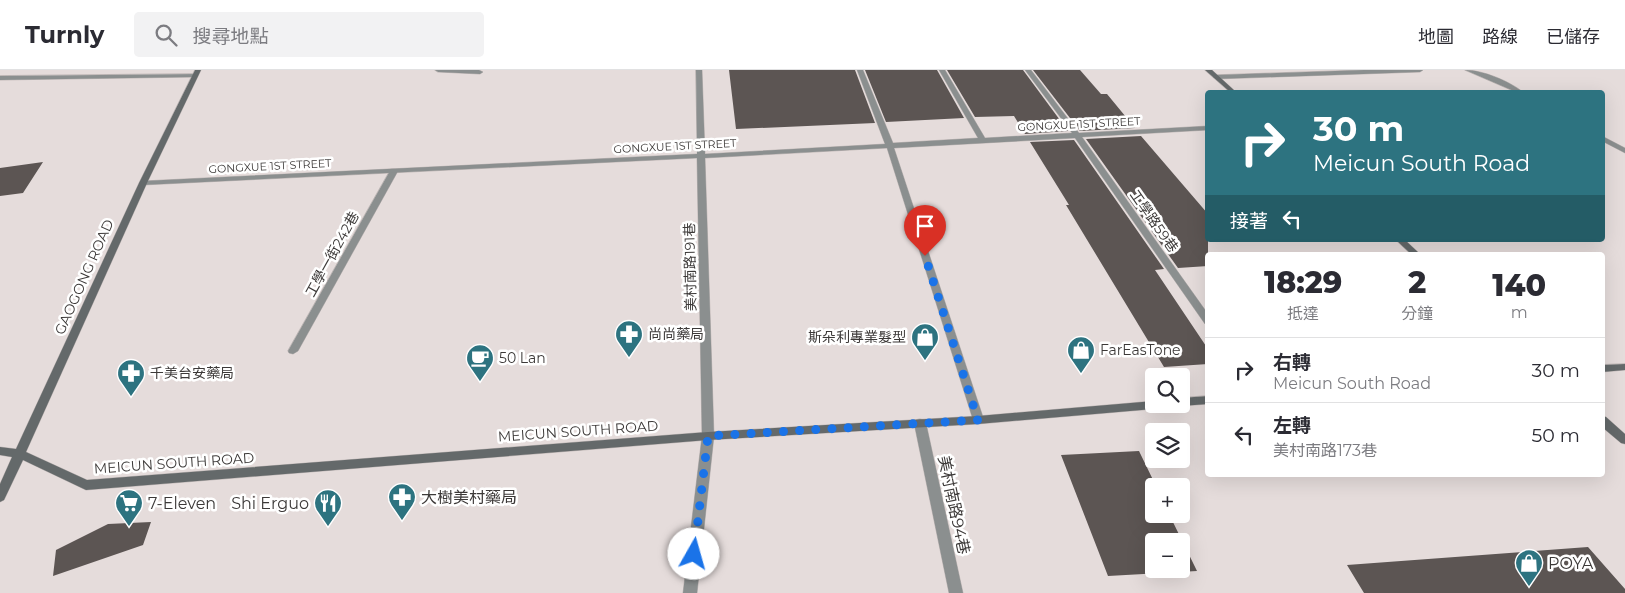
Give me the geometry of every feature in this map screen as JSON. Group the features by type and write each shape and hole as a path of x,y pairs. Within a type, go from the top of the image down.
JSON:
{"street":[{"path":"438,70 480,72"},
{"name":"美村南路191巷","path":"690,593 708,436 700,70"},
{"path":"860,70 890,146 978,420"},
{"path":"942,70 983,141"},
{"name":"工學路59巷","path":"1028,70 1077,136 1205,318"},
{"path":"1208,70 1231,90"},
{"path":"1216,77 1420,70"},
{"path":"1468,70 1516,90"},
{"path":"0,78 197,72"},
{"name":"GAOGONG ROAD","path":"0,497 143,183 197,72"},
{"name":"GONGXUE 1ST STREET","path":"143,183 701,156 1205,128"},
{"path":"1605,140 1625,151"},
{"name":"工學一街242巷","path":"293,351 394,171"},
{"path":"1402,242 1414,252"},
{"path":"1605,369 1625,367"},
{"path":"1190,401 1205,400"},
{"name":"MEICUN SOUTH ROAD","path":"0,451 21,454 86,484 708,436 978,420 1145,406"},
{"path":"1605,422 1624,438"},
{"name":"美村南路94巷","path":"920,423 956,593"}],"building":[{"path":"729,70 855,70 875,123 736,129"},
{"path":"865,70 937,70 964,118 886,122"},
{"path":"947,70 1023,70 1068,131 1025,134 1014,116 975,117"},
{"path":"1033,70 1080,70 1101,94 1107,94 1135,128 1080,131"},
{"path":"1141,136 1205,211 1205,242 1208,242 1208,252 1205,252 1205,266 1178,268 1086,139"},
{"path":"1074,140 1164,269 1155,270 1205,345 1205,364 1164,367 1030,142"},
{"path":"43,162 23,193 0,196 0,168"},
{"path":"1139,451 1145,463 1145,468 1147,468 1152,478 1145,478 1145,523 1173,523 1178,533 1145,533 1145,574 1108,576 1061,455"},
{"path":"151,522 143,545 53,576 56,550 108,524"},
{"path":"1588,547 1625,589 1625,593 1364,593 1347,565"},
{"path":"1190,557 1197,571 1190,571"}],"place":[{"name":"尚尚藥局","path":"629,358"},
{"name":"斯朵利專業髮型","path":"925,361"},
{"name":"FarEasTone","path":"1081,374"},
{"name":"50 Lan","path":"480,382"},
{"name":"千美台安藥局","path":"131,397"},
{"name":"大樹美村藥局","path":"402,521"},
{"name":"7-Eleven","path":"129,527"},
{"name":"Shi Erguo","path":"328,527"},
{"name":"POYA","path":"1529,587"}],"route":[{"path":"694,554 708,436 978,420 925,256"}]}
